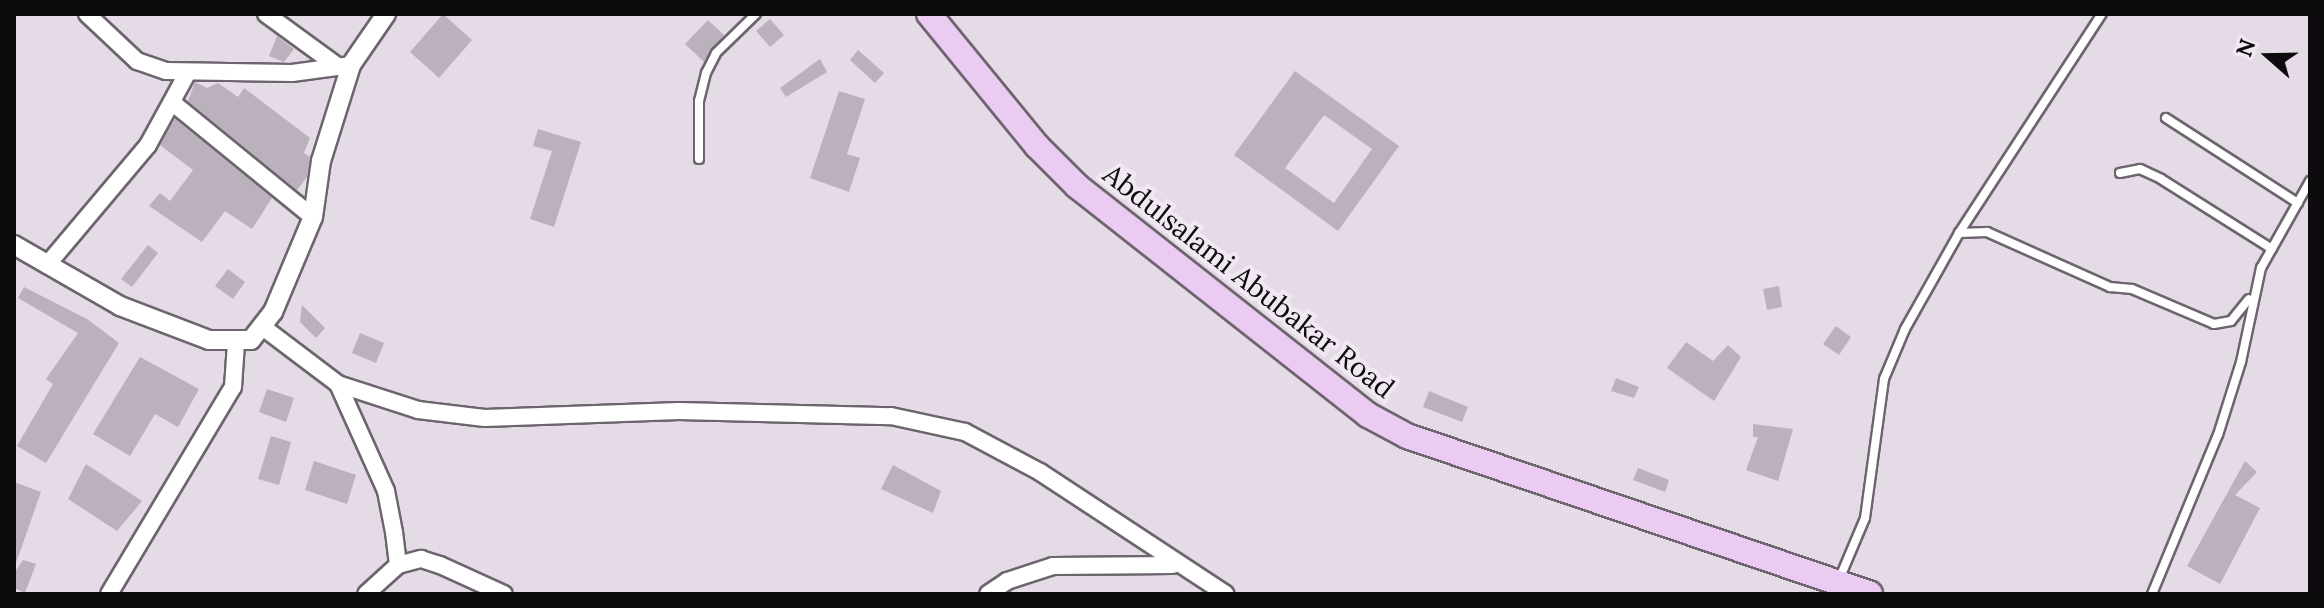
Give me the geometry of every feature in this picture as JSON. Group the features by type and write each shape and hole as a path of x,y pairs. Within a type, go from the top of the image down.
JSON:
{"main road":[{"name":"Abdulsalami Abubakar Road","path":"929,14 1037,146 1077,186 1368,415 1407,436 1870,594"}],"street":[{"path":"87,14 137,61 188,72 292,73 344,65"},
{"path":"266,14 344,65"},
{"path":"14,245 120,306 209,340 236,343 251,340 264,328 313,217 321,161 344,65 386,14"},
{"path":"47,265 148,145 188,72"},
{"path":"173,103 313,217"},
{"path":"264,328 338,384 418,410 485,418 679,411 891,416 965,432 1040,472 1175,565 1226,594"},
{"path":"109,594 233,387 236,343"},
{"path":"338,384 386,491 398,565"},
{"path":"366,594 398,565 421,559 504,594"},
{"path":"988,594 1007,581 1053,566 1175,565"}],"lane":[{"path":"699,159 699,101 706,73 716,53 756,14"},
{"path":"1838,583 1865,518 1884,379 1905,329 1959,233 2102,14"},
{"path":"2166,118 2298,203"},
{"path":"2120,173 2140,169 2161,179 2272,249"},
{"path":"1959,233 1987,232 2110,287 2132,289 2214,324 2231,321 2253,291 2272,249 2310,181"},
{"path":"2152,594 2218,435 2241,362 2253,291"}],"building":[{"path":"443,14 472,40 439,78 410,52"},
{"path":"770,19 784,35 770,47 756,31"},
{"path":"708,20 724,35 704,62 685,44"},
{"path":"277,36 294,49 284,62 269,56"},
{"path":"858,50 884,73 875,83 850,60"},
{"path":"820,59 827,72 786,97 780,88"},
{"path":"1295,71 1399,146 1338,231 1234,155","holes":["1324,115 1372,149 1334,203 1285,168"]},
{"path":"195,82 207,88 218,83 238,97 244,88 310,138 304,153 310,157 307,177 297,190 188,101"},
{"path":"839,91 865,99 847,154 860,158 849,192 810,178"},
{"path":"175,119 272,198 252,229 225,211 202,242 149,206 160,193 170,201 193,170 160,145"},
{"path":"538,129 581,142 554,227 530,219 552,151 533,146"},
{"path":"148,245 158,253 132,287 121,279"},
{"path":"228,269 245,282 233,299 215,286"},
{"path":"1779,286 1782,307 1767,310 1763,289"},
{"path":"24,287 87,319 119,343 46,463 17,446 53,384 46,379 78,333 18,298"},
{"path":"302,305 325,328 316,338 300,322"},
{"path":"1836,326 1851,337 1839,355 1823,344"},
{"path":"360,333 384,343 376,363 352,353"},
{"path":"1686,342 1713,361 1728,345 1741,357 1714,401 1667,368"},
{"path":"140,357 199,389 178,427 155,414 130,456 93,434"},
{"path":"1616,378 1639,387 1634,398 1611,391"},
{"path":"267,389 294,398 286,422 259,412"},
{"path":"1429,391 1468,407 1462,422 1423,407"},
{"path":"1753,424 1793,429 1778,481 1746,470 1758,437 1753,437"},
{"path":"271,436 291,442 279,485 258,479"},
{"path":"314,461 356,475 347,504 305,490"},
{"path":"2245,461 2257,472 2235,495 2260,508 2220,584 2187,566"},
{"path":"86,464 142,501 117,531 68,499"},
{"path":"893,465 941,491 933,513 881,489"},
{"path":"1638,468 1669,480 1665,492 1633,480"},
{"path":"14,482 41,492 16,563 14,563"},
{"path":"23,560 36,564 25,593 14,588 14,573"}]}
